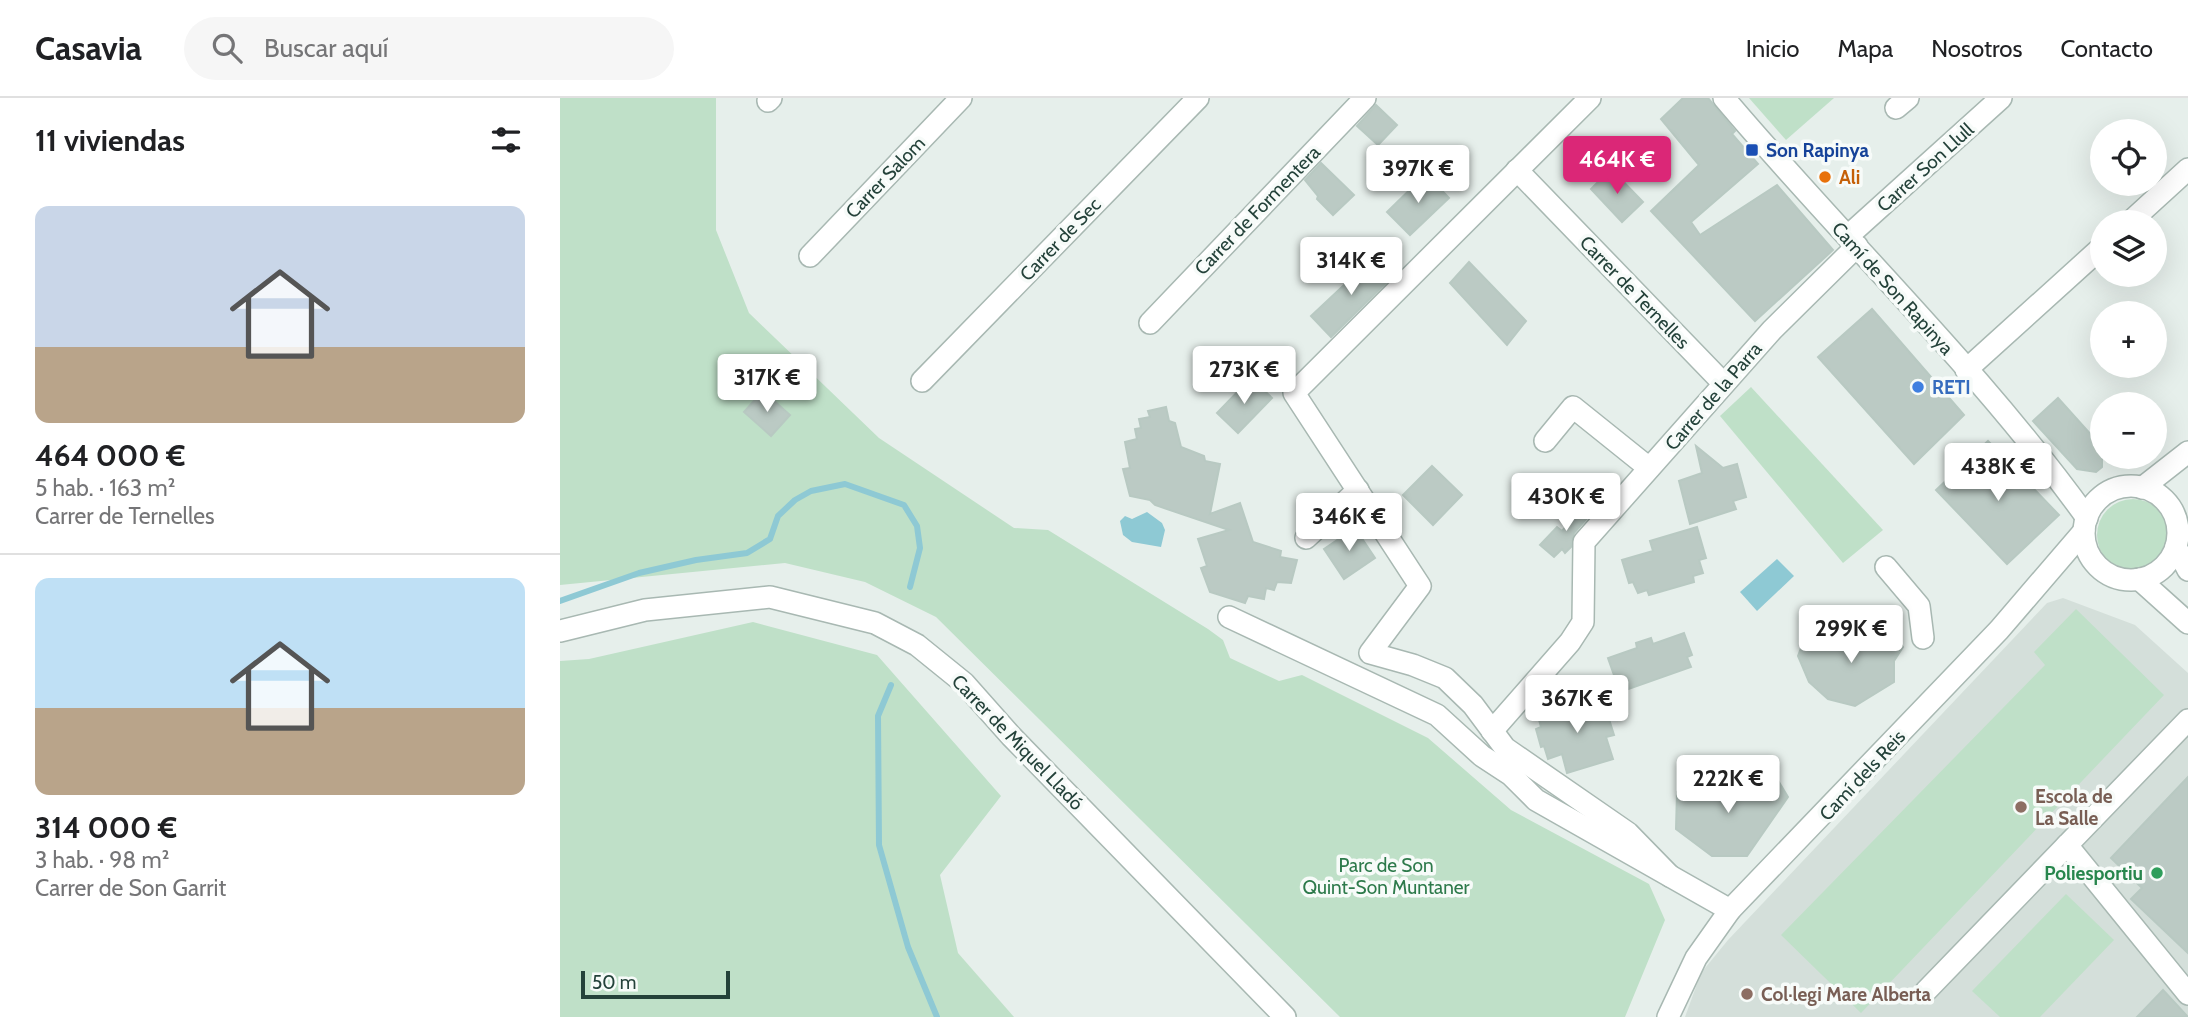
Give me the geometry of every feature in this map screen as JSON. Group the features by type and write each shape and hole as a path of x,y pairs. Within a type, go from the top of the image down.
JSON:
{"street":[{"name":"Carrer Salom","path":"810,256 961,98"},
{"name":"Carrer de Sec","path":"922,381 1198,98"},
{"name":"Carrer de Formentera","path":"1150,323 1365,98"},
{"path":"1590,98 1294,393 1420,586 1370,653 1413,664 1445,678 1473,705 1505,748 1628,833 1670,876"},
{"name":"Camí de Son Rapinya","path":"1725,98 2060,480 2086,524"},
{"name":"Carrer Son Llull","path":"1852,241 2001,98"},
{"path":"2143,210 2188,169"},
{"name":"Carrer de Ternelles","path":"1517,170 1723,383"},
{"name":"Carrer de la Parra","path":"1492,731 1570,642 1583,622 1584,542 1852,241"},
{"path":"1966,370 2090,258"},
{"path":"1545,441 1573,407 1649,468"},
{"path":"2142,488 2183,457"},
{"path":"2057,566 2102,570 2126,580 2139,579 2162,568 2176,547 2178,533 2171,508 2183,457"},
{"path":"2060,480 2110,491 2126,487 2142,488 2153,492 2171,508"},
{"path":"1306,538 1357,490"},
{"path":"2102,570 2091,558 2086,524 2092,507 2110,491"},
{"name":"Camí dels Reis","path":"1668,1017 1696,958 1730,910 1833,806 2057,566 2086,524"},
{"path":"2176,547 2188,570"},
{"path":"1886,567 1919,606 1923,638"},
{"path":"2139,579 2188,623"},
{"name":"Carrer de Miquel Lladó","path":"560,631 645,610 769,597 875,623 917,645 964,683 1020,745 1285,1017"},
{"path":"1229,617 1437,715 1482,756 1511,775 1535,800 1730,910"},
{"path":"1926,991 2188,720"},
{"path":"2067,845 2188,994"},
{"name":"Camí dels Reis","path":"1676,1017 1678,992"}],"shaded area":[{"name":"Escola de La Salle","path":"2063,598 2135,625 2188,673 2188,1017 1685,1017 1701,973 1728,940 2047,603"}],"green space":[{"name":"Parc de Son Quint-Son Muntaner","path":"560,98 716,98 716,230 749,313 879,438 1014,528 1048,530 1208,629 1223,640 1230,658 1279,681 1302,675 1428,738 1511,810 1649,884 1665,920 1625,1017 1340,1017 936,617 865,582 785,563 560,585"},
{"path":"1749,98 1834,98 1786,140"},
{"path":"1751,387 1883,530 1843,563 1720,416"},
{"path":"2140,499 2159,509 2167,521 2167,549 2159,561 2147,569 2126,571 2107,561 2099,549 2097,528 2107,509 2119,501"},
{"path":"2076,609 2164,695 1861,1013 1781,935 2045,665 2034,652"},
{"path":"753,622 877,655 1001,796 940,875 958,953 1014,1017 560,1017 560,661 589,659"},
{"path":"2066,894 2114,940 2040,1017 2000,1017 1972,991"}],"water":[{"path":"1147,512 1162,523 1165,530 1161,547 1132,542 1123,535 1120,521 1125,516 1132,519"},
{"path":"1777,559 1794,576 1757,611 1740,592"}],"building":[{"path":"1683,98 1708,98 1735,131 1732,134 1758,164 1691,222 1700,235 1777,185 1833,250 1755,321 1651,211 1699,165 1661,119"},
{"path":"1376,105 1397,125 1378,145 1357,126"},
{"path":"1321,163 1354,195 1333,215 1317,199 1318,196 1305,180"},
{"path":"1611,169 1643,202 1622,222 1591,189"},
{"path":"1426,174 1449,198 1410,235 1387,212"},
{"path":"1373,258 1392,277 1331,337 1311,316"},
{"path":"1469,262 1526,321 1507,345 1450,283"},
{"path":"1872,309 1964,415 1914,464 1818,357"},
{"path":"1251,378 1272,398 1238,433 1217,413"},
{"path":"763,391 790,415 771,436 744,412"},
{"path":"2058,398 2090,434 2090,469 2100,469 2096,472 2077,469 2033,421"},
{"path":"1166,407 1169,421 1175,423 1181,447 1204,456 1205,461 1220,464 1210,514 1240,503 1253,542 1281,551 1280,557 1297,560 1291,583 1277,582 1274,590 1266,588 1264,599 1248,596 1245,603 1210,592 1201,568 1207,566 1198,539 1229,530 1155,505 1150,500 1130,496 1123,469 1130,468 1125,442 1137,439 1135,429 1141,428 1139,419 1150,417 1148,411"},
{"path":"1988,441 2059,515 2007,564 1936,490"},
{"path":"1696,446 1723,468 1737,464 1746,497 1733,501 1736,509 1690,524 1679,481 1702,473"},
{"path":"1432,466 1462,495 1433,525 1403,495"},
{"path":"1588,503 1595,509 1574,533 1571,547 1565,553 1562,549 1554,557 1540,545 1557,527 1562,531"},
{"path":"1697,527 1706,558 1699,560 1703,573 1693,576 1694,582 1649,595 1647,590 1638,593 1633,582 1629,583 1622,560 1653,551 1650,541"},
{"path":"1355,528 1375,558 1344,579 1324,549"},
{"path":"1884,622 1903,647 1894,661 1894,682 1855,706 1828,699 1809,682 1798,656 1807,632 1843,645 1859,640"},
{"path":"1684,633 1692,655 1687,657 1691,667 1620,692 1608,658 1637,648 1636,643 1651,638 1653,644"},
{"path":"1602,697 1614,735 1606,737 1613,759 1567,773 1562,754 1548,759 1544,746 1541,747 1536,729 1541,727 1538,716"},
{"path":"1771,769 1788,797 1747,856 1712,856 1676,829 1677,792 1688,775 1729,798"},
{"name":"Poliesportiu","path":"2188,777 2188,953 2131,899 2142,888 2111,858"},
{"path":"2163,990 2188,1017 2137,1017"}],"waterway":[{"path":"560,601 639,573 696,560 747,553 770,539 778,516 795,500 811,491 845,484 904,505 917,526 920,548 910,587"},
{"path":"891,685 878,716 879,845 908,947 937,1017"}],"place":[{"name":"Son Rapinya","path":"1752,150"},
{"name":"Ali","path":"1825,177"},
{"name":"RETI","path":"1918,387"},
{"name":"Escola de La Salle","path":"2021,807"},
{"name":"Poliesportiu","path":"2157,873"},
{"name":"Col·legi Mare Alberta","path":"1747,994"}]}
